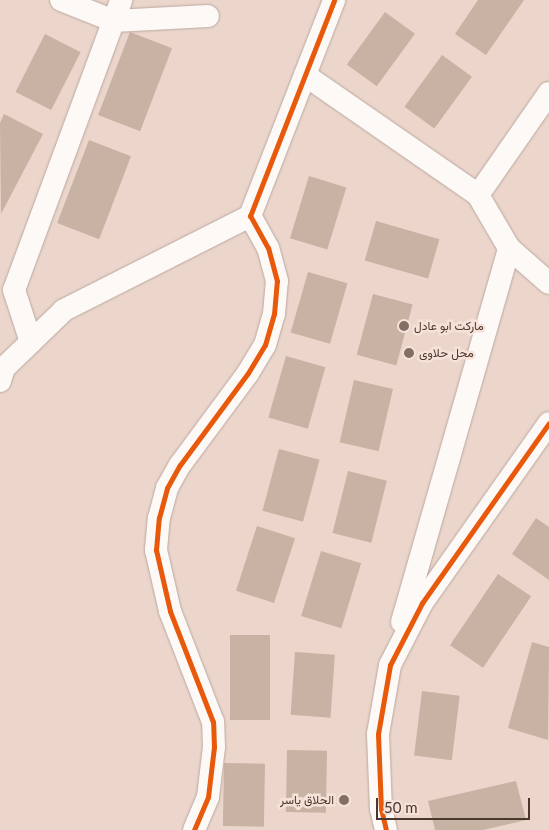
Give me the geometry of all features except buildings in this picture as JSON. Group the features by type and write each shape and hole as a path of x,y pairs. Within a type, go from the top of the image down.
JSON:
{"street":[{"path":"61,0 117,10 208,16"},
{"path":"0,381 4,368 64,310 250,216 334,0"},
{"path":"31,342 14,290 117,10"},
{"path":"305,75 478,195 509,248 549,283"},
{"path":"478,195 549,93"},
{"path":"194,830 208,797 214,747 213,722 170,611 156,550 158,518 167,488 180,465 248,373 265,345 274,314 277,281 268,248 250,216"},
{"path":"386,830 381,810 378,734 390,666 509,248"},
{"path":"390,666 422,603 549,423"}],"cycle path":[{"path":"194,830 208,797 214,747 213,722 170,611 156,550 159,518 167,488 180,465 248,373 265,345 274,314 277,281 268,248 250,216 334,0"},
{"path":"386,830 381,809 378,734 390,665 422,603 549,423"}],"place":[{"name":"ماركت ابو عادل","path":"404,326"},
{"name":"محل حلاوى","path":"409,353"},
{"name":"الحلاق ياسر","path":"344,800"}]}
